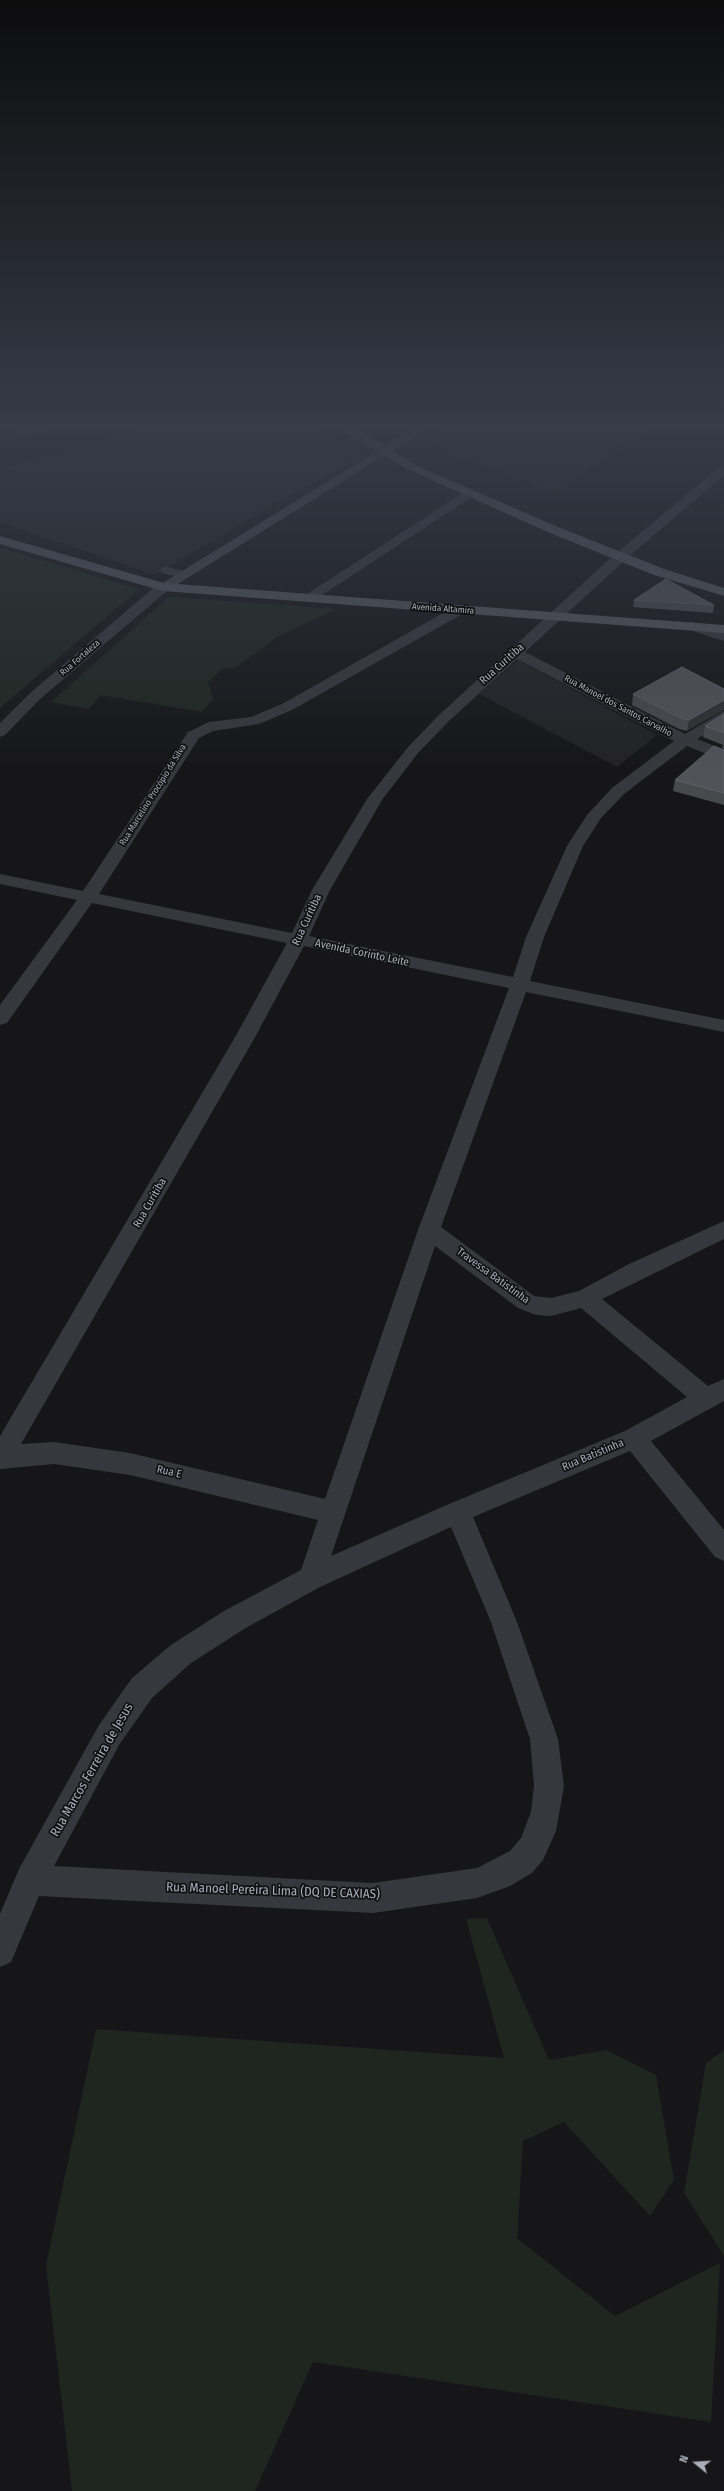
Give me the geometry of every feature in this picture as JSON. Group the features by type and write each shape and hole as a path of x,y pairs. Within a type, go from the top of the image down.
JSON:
{"main road":[{"name":"Avenida Altamira","path":"8,542 163,587 724,629"},
{"path":"163,587 234,542"},
{"path":"585,542 659,572 724,592"},
{"path":"659,572 724,605"}],"street":[{"path":"308,598 393,542"},
{"name":"Rua Curitiba","path":"1,1457 133,1232 298,940 321,890 375,799 418,744 515,652 620,557 639,542"},
{"name":"Rua Fortaleza","path":"0,732 34,697 163,587"},
{"name":"Rua Marcelino Procópio da Silva","path":"0,1019 88,898 193,736 209,727 254,721 287,708 459,610"},
{"path":"692,626 724,637"},
{"name":"Rua Manoel dos Santos Carvalho","path":"515,652 685,740 724,756"},
{"path":"311,1578 429,1230 519,986 535,937 555,888 575,846 595,815 635,776 685,740 724,716"},
{"name":"Avenida Corinto Leite","path":"0,879 519,986 724,1026"},
{"name":"Travessa Batistinha","path":"429,1230 531,1304 551,1307 585,1298 637,1270 724,1229"},
{"path":"585,1298 715,1394"},
{"name":"Rua Batistinha","path":"458,1512 634,1438 715,1394"},
{"path":"634,1438 724,1549"},
{"name":"Rua E","path":"1,1457 54,1453 130,1464 333,1512"},
{"path":"311,1578 458,1512"},
{"name":"Rua Manoel Pereira Lima (DQ DE CAXIAS)","path":"30,1880 373,1898 477,1883 499,1875 522,1862 532,1849 542,1831 546,1812 549,1786 544,1739 504,1622 458,1512"},
{"name":"Rua Marcos Ferreira de Jesus","path":"0,1951 30,1880 109,1735 142,1688 181,1654 234,1620 311,1578"}],"lane":[{"path":"164,570 182,574"}],"shaded area":[{"path":"59,542 210,542 155,575"},
{"path":"0,548 139,589 0,708"},
{"path":"169,597 336,609 279,636 233,669 223,668 208,682 213,699 202,712 101,695 89,709 51,702"},
{"path":"518,660 657,735 617,767 479,694"},
{"path":"487,1918 549,2060 606,2050 656,2075 674,2180 650,2216 564,2122 523,2141 517,2238 615,2316 720,2263 711,2422 313,2362 255,2491 72,2491 46,2265 96,2029 504,2058 466,1919"},
{"path":"724,2050 724,2256 684,2193 706,2063"}],"building":[{"path":"666,579 714,605 634,600"},
{"path":"682,667 724,689 724,700 689,720 681,718 633,694"},
{"path":"724,714 724,733 705,726"},
{"path":"714,746 724,750 724,793 675,780"}]}
